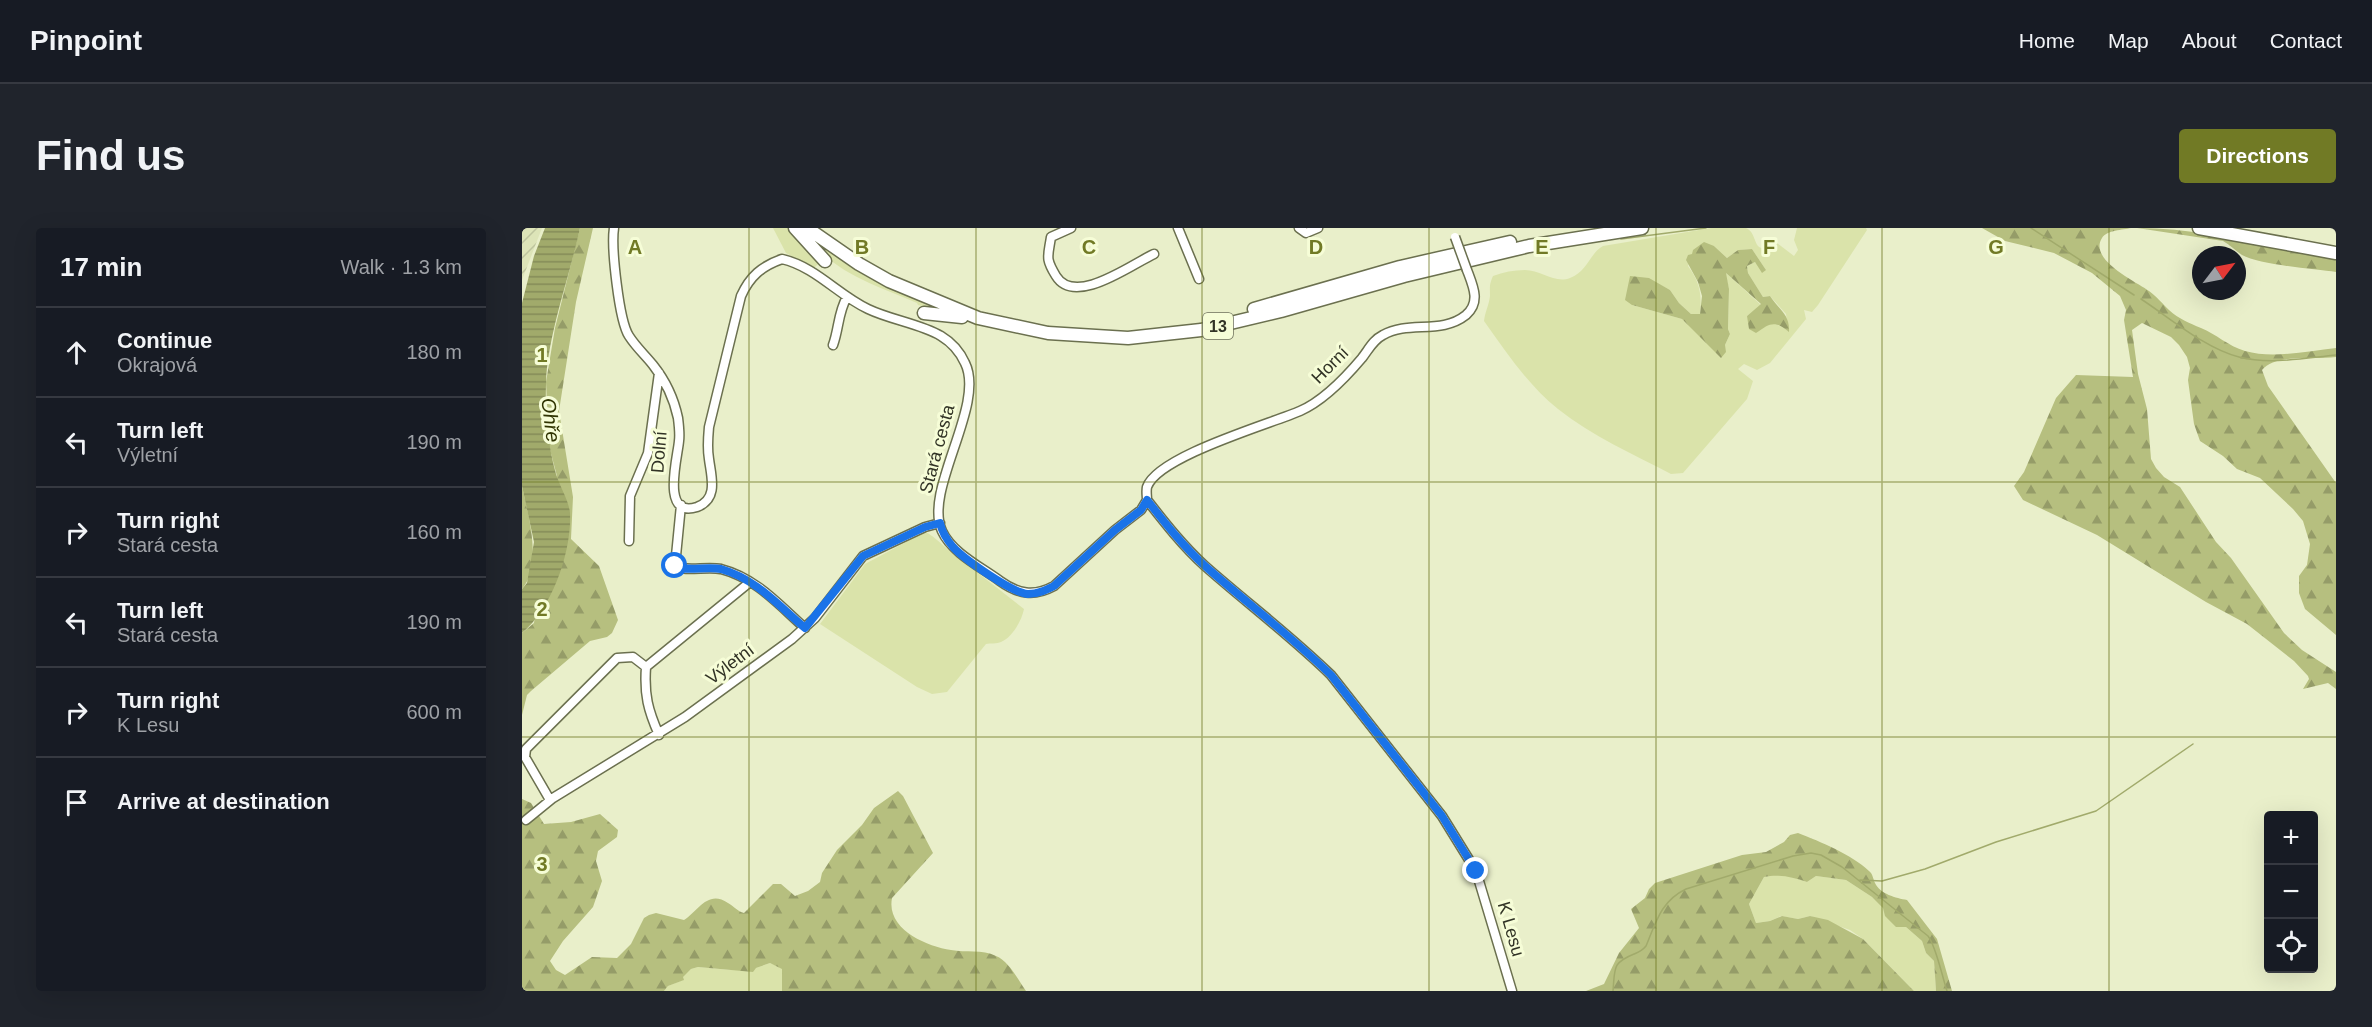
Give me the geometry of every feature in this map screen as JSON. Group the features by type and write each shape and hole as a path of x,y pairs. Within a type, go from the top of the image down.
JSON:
{"highway":[{"path":"795,228 825,261"},
{"name":"13","path":"807,228 859,264 889,281 978,318 1048,333 1128,338 1201,330 1529,246 1642,228"},
{"name":"13","path":"820,228 862,257 893,274 978,310 1047,326 1126,330 1200,322 1237,314 1400,267 1526,238 1590,228"},
{"path":"2199,228 2336,253"},
{"path":"2252,228 2336,244"},
{"path":"924,313 978,318"}],"street":[{"name":"Dolní","path":"614,228 617,280 624,326 629,336 659,372 671,396 678,421 680,438 673,491 681,505 675,566 681,569 693,567 721,569 750,582"},
{"path":"1071,228 1051,237 1047,261 1060,282 1069,288 1086,288 1154,254"},
{"path":"1178,228 1199,279"},
{"path":"1299,228 1307,233 1318,228"},
{"name":"Horní","path":"1147,500 1147,486 1153,478 1175,462 1255,426 1301,410 1318,400 1353,368 1377,338 1386,333 1448,326 1471,311 1475,291 1452,228"},
{"name":"Stará cesta","path":"681,505 697,506 708,499 712,490 713,479 707,443 709,427 741,296 746,285 758,270 782,259 807,268 847,297 885,317 940,336 954,346 965,363 969,373 969,393 943,486 938,516 940,523"},
{"path":"833,345 839,313 847,297"},
{"path":"629,541 630,496 648,453 659,372"},
{"path":"940,523 942,531 954,548 1012,590 1028,594 1043,592 1054,586 1115,530 1141,510 1147,500"},
{"name":"K Lesu","path":"1147,500 1204,565 1331,675 1442,816 1476,871 1512,991"},
{"name":"Výletní","path":"526,820 550,800 659,735 714,697 805,628 863,556 925,527 940,523"},
{"path":"659,735 648,711 645,688 646,667 750,582 773,598 805,628"},
{"path":"550,800 525,757 526,749 617,657 633,657 646,667"}],"shaded area":[{"path":"522,228 542,228 522,280"},
{"path":"545,228 580,228 550,346 546,384 549,441 556,474 569,508 570,528 564,561 551,595 533,623 522,633 522,589 527,583 534,542 522,486 522,303 534,256"},
{"path":"773,228 790,228 819,263 814,268 786,253"},
{"path":"1711,228 1746,228 1753,235 1759,247 1768,247 1777,243 1794,256 1798,250 1794,240 1797,228 1866,228 1867,230 1818,305 1812,312 1804,310 1806,319 1770,363 1757,370 1744,364 1738,369 1753,381 1747,399 1683,473 1671,474 1599,436 1571,419 1547,400 1527,379 1484,321 1493,276 1525,270 1553,278 1570,278 1576,275 1603,246","holes":["1714,246 1727,258 1738,250 1752,249 1766,270 1755,262 1747,266 1748,273 1763,297 1770,296 1786,314 1788,331 1747,316 1761,305 1725,272 1729,289 1728,329 1730,334 1725,345 1697,332 1682,319 1632,305 1630,277 1649,279 1670,290 1691,314 1700,314 1699,289 1688,266 1692,255"]},
{"path":"811,239 880,282 936,309 918,305 859,278 832,262"},
{"path":"925,532 1024,609 1019,623 1009,637 999,643 986,644 947,692 932,694 917,687 820,624 865,564"},
{"path":"1791,876 1807,882 1816,876 1846,880 1872,897 1922,941 1926,953 1934,961 1936,991 1914,991 1863,939 1850,930 1810,916 1798,919 1781,916 1770,921 1756,923 1749,904 1764,877"},
{"path":"770,963 782,968 782,991 664,991 668,986 683,980 682,977 691,969 698,967 730,970 756,968"}],"green space":[{"path":"580,228 593,228 576,302 559,411 573,497 571,539 599,566 618,620 612,633 607,637 590,641 531,691 527,695 522,715 522,633 534,623 557,476 549,446 546,382 555,328"},
{"path":"1982,228 2131,228 2104,235 2100,246 2102,254 2116,269 2149,291 2180,318 2245,351 2290,354 2336,348 2336,357 2286,359 2276,361 2262,370 2268,386 2336,483 2336,635 2305,609 2299,593 2299,576 2307,565 2310,544 2303,521 2260,478 2237,469 2223,456 2200,441 2194,424 2188,380 2190,368 2187,357 2179,345 2171,337 2142,323 2132,330 2138,374 2147,409 2151,459 2156,468 2164,477 2180,487 2216,542 2231,558 2284,633 2302,650 2336,672 2336,689 2328,683 2303,689 2309,679 2308,676 2294,661 2247,624 2206,602 2097,535 2023,500 2014,486 2024,472 2056,398 2076,375 2133,377 2124,320 2126,310 2120,296 2092,273 2054,253 2005,241"},
{"path":"2137,228 2212,235 2336,260 2336,272 2274,264 2250,258 2246,256 2246,246 2230,246 2223,241"},
{"path":"1704,242 1714,246 1727,258 1738,250 1752,249 1766,270 1762,273 1755,262 1747,266 1748,273 1763,297 1770,296 1783,312 1788,321 1789,332 1776,324 1769,325 1756,333 1749,329 1747,316 1761,304 1726,273 1729,289 1728,329 1730,334 1725,345 1726,352 1721,358 1682,319 1632,305 1625,300 1630,276 1649,278 1670,290 1691,314 1700,314 1702,296 1698,282 1686,260 1693,250"},
{"path":"522,486 533,553 532,567 522,589"},
{"path":"898,791 903,796 933,853 892,898 895,919 910,934 930,945 957,951 991,954 1001,958 1026,991 782,991 782,969 770,963 756,968 753,972 698,967 691,969 683,977 684,980 668,986 664,991 522,991 522,799 531,803 544,824 571,822 600,814 618,830 617,837 598,851 596,861 602,881 593,907 563,941 550,961 556,970 565,975 592,957 617,958 631,944 644,918 649,915 656,913 684,920 704,903 715,898 721,899 744,913 773,884 781,884 795,896 808,891 820,882 822,873 837,850 862,825 874,808"},
{"path":"1798,833 1826,844 1854,859 1870,872 1877,887 1884,893 1907,900 1937,939 1952,991 1936,991 1934,961 1926,953 1922,941 1906,927 1896,927 1872,897 1846,880 1816,876 1807,882 1791,877 1775,876 1764,877 1749,904 1756,923 1782,916 1798,919 1810,916 1828,920 1863,939 1914,991 1586,991 1604,984 1619,953 1639,928 1631,909 1645,898 1655,883 1742,855 1766,852 1784,842 1790,835"}],"waterway":[{"path":"1619,237 1621,239 1706,228"},
{"path":"2031,228 2134,295"},
{"path":"2141,299 2201,340 2239,357 2275,361 2336,355"},
{"path":"1860,880 1882,881 1925,869 1996,842 2096,811 2193,744"},
{"path":"1613,991 1618,964 1646,946 1660,913 1678,894 1686,889 1793,856 1811,853 1821,855 1842,867 1928,936 1947,991"}],"route":[{"path":"675,566 681,569 693,567 721,569 750,582 773,598 805,628 863,556 925,527 940,523 942,531 954,548 1012,590 1028,594 1043,592 1054,586 1115,530 1141,510 1147,500 1204,565 1331,675 1442,816 1476,871"}],"water label":[{"name":"Ohře","path":"551,420"}]}
